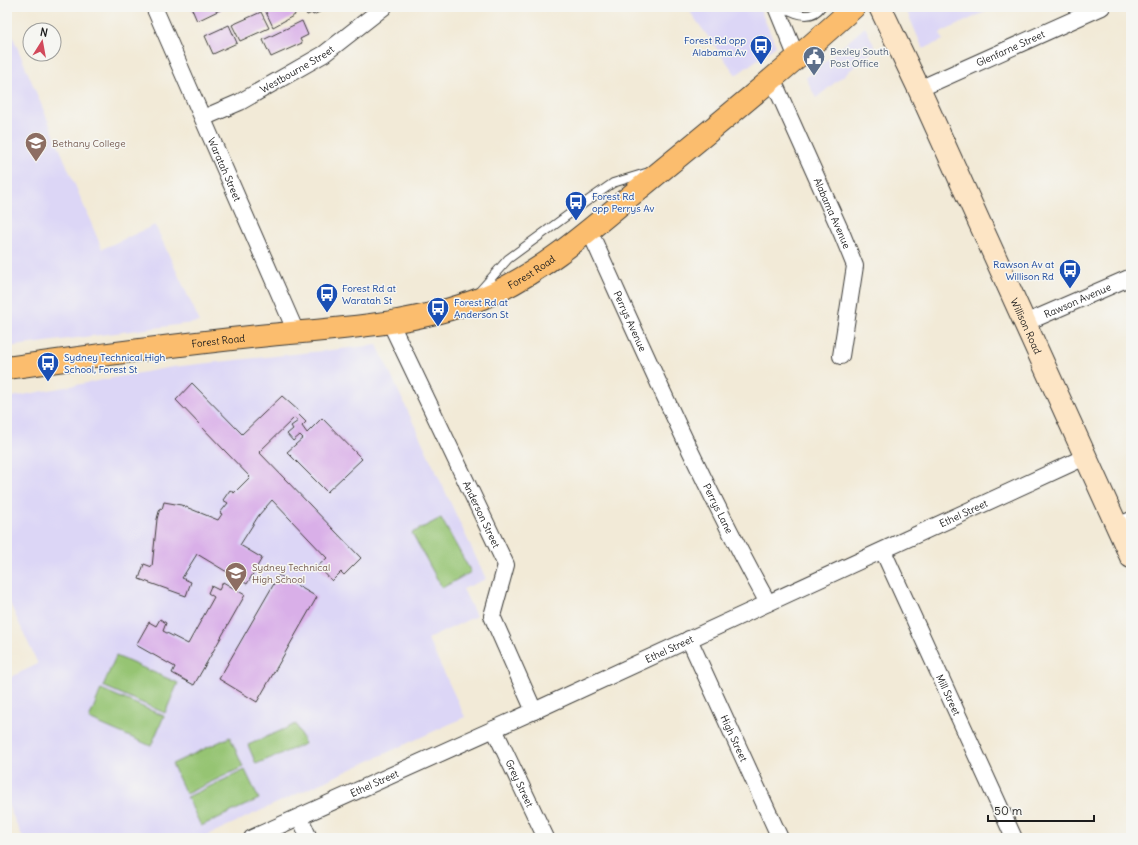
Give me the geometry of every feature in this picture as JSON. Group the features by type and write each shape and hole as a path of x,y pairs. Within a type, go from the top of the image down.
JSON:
{"main road":[{"name":"Forest Road","path":"7,368 172,346 390,322 440,312 494,293 517,281 540,266 589,230 797,58 854,7"},
{"name":"Willison Road","path":"880,7 920,89 1085,457 1124,523 1131,557"}],"street":[{"name":"Waratah Street","path":"154,7 296,332"},
{"name":"Westbourne Street","path":"203,118 240,102 324,54 384,7"},
{"path":"776,7 797,58"},
{"name":"Glenfarne Street","path":"920,89 1102,7"},
{"name":"Alabama Avenue","path":"772,78 855,266 841,356"},
{"name":"Perrys Avenue","path":"589,230 673,412"},
{"name":"Rawson Avenue","path":"1024,323 1131,277"},
{"name":"Anderson Street","path":"390,322 506,565 492,616 534,711"},
{"name":"Perrys Lane","path":"673,412 750,570 768,603"},
{"name":"Ethel Street","path":"252,838 300,818 534,711 1085,457"},
{"name":"Mill Street","path":"883,551 1014,838"},
{"name":"High Street","path":"689,639 780,838"},
{"name":"Grey Street","path":"494,729 546,838"},
{"path":"300,818 309,838"}],"lane":[{"path":"783,7 802,16 812,15 821,7"},
{"path":"469,303 508,259 613,183 667,166"}],"shaded area":[{"path":"698,7 759,7 776,46 736,75 690,12"},
{"path":"905,7 983,7 985,12 940,33 943,40 923,49"},
{"name":"Bethany College","path":"7,23 22,62 23,62 102,249 155,225 200,322 7,347"},
{"path":"865,27 876,49 816,98 806,78"},
{"name":"Sydney Technical High School","path":"377,345 486,579 463,589 476,616 428,639 465,717 201,838 23,838 7,803 7,679 38,664 7,597 7,398 172,367"}],"green space":[{"path":"441,518 471,572 442,588 412,533"},
{"path":"116,656 178,683 165,713 103,686"},
{"path":"101,689 164,716 151,746 89,719"},
{"path":"296,724 305,744 256,764 248,745"},
{"path":"230,737 243,767 186,794 172,764"},
{"path":"245,770 259,799 201,826 187,797"}],"building":[{"path":"191,7 221,7 222,9 197,21"},
{"path":"271,7 293,7 295,15 273,27 265,10"},
{"path":"303,7 323,7 324,10 313,15 312,13 307,15"},
{"path":"261,12 269,28 240,41 232,25"},
{"path":"302,21 308,35 300,39 302,43 271,57 263,40"},
{"path":"229,25 237,43 213,54 205,36"},
{"path":"192,383 242,434 282,396 300,412 298,414 306,422 302,426 307,433 322,418 362,459 327,492 287,452 303,438 300,435 293,441 287,434 293,429 291,426 298,421 294,418 259,452 361,558 344,575 341,572 332,581 318,566 327,558 272,500 259,515 240,545 262,558 247,584 197,554 182,578 191,582 186,596 139,579 144,564 152,567 157,519 160,508 162,509 164,502 181,505 218,520 222,514 220,513 228,503 223,500 230,490 234,493 250,477 176,400"},
{"path":"279,575 317,597 257,702 219,679"},
{"path":"223,582 245,595 194,685 172,673 175,667 136,645 149,622 156,626 160,619 166,623 163,631 188,644 214,597 208,593 211,586 219,590"}],"place":[{"name":"Forest Rd opp Alabama Av","path":"761,66"},
{"name":"Bexley South Post Office","path":"814,76"},
{"name":"Bethany College","path":"36,162"},
{"name":"Forest Rd opp Perrys Av","path":"576,222"},
{"name":"Rawson Av at Willison Rd","path":"1070,290"},
{"name":"Forest Rd at Waratah St","path":"327,314"},
{"name":"Forest Rd at Anderson St","path":"438,328"},
{"name":"Sydney Technical High School, Forest St","path":"48,382"},
{"name":"Sydney Technical High School","path":"236,592"}]}
